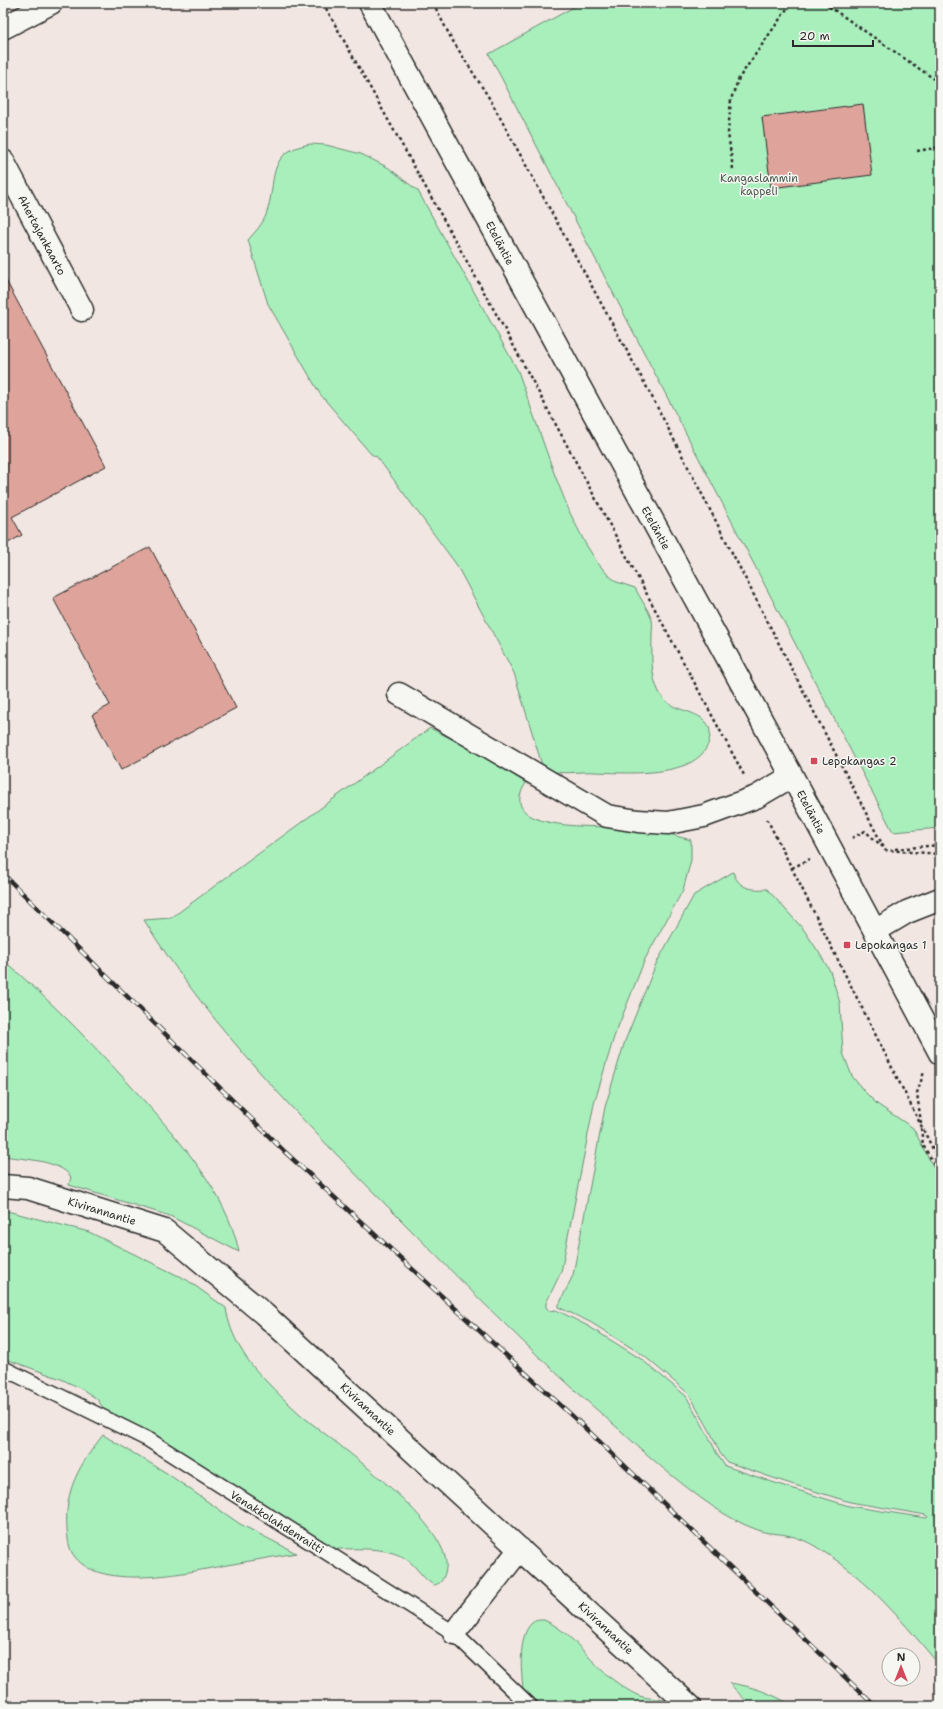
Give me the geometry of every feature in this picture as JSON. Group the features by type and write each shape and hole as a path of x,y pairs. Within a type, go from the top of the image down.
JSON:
{"street":[{"path":"3,28 51,3"},
{"name":"Eteläntie","path":"370,3 792,776 939,1051"},
{"name":"Ahertajankaarto","path":"3,161 82,310"},
{"path":"399,694 607,816 638,821 668,823 704,816 756,797 792,776"},
{"path":"875,930 907,912 940,899"},
{"name":"Kivirannantie","path":"3,1186 28,1188 165,1231 264,1314 690,1706"},
{"path":"454,1633 520,1549"}],"lane":[{"name":"Venakkolahdenraitti","path":"3,1368 149,1440 454,1633 530,1706"}],"path":[{"path":"323,3 504,328 756,797 940,1163"},
{"path":"433,3 451,38 491,101 651,395 885,850"},
{"path":"733,168 728,133 731,99 739,78 791,3"},
{"path":"824,3 940,83"},
{"path":"918,151 940,148"},
{"path":"792,868 865,831 885,850 940,854"},
{"path":"885,850 940,845"},
{"path":"939,1051 921,1077 917,1093 923,1144 940,1174"}],"green space":[{"name":"Kangaslammin kappeli","path":"581,3 940,3 940,828 893,832 489,54"},
{"path":"310,144 326,145 361,154 389,168 418,191 518,371 554,473 570,513 585,543 597,562 607,574 617,582 635,588 652,620 653,672 659,692 669,704 701,718 709,727 710,734 706,749 696,759 681,767 644,773 560,773 553,772 542,765 514,673 456,564 377,457 371,454 320,394 268,304 248,240 266,215 275,170 279,161 285,154 295,148"},
{"path":"430,728 476,751 526,783 520,798 523,810 534,817 549,822 567,825 652,830 691,840 691,860 683,890 645,959 614,1037 594,1104 561,1272 546,1303 546,1307 549,1311 556,1310 588,1326 641,1359 686,1396 725,1466 849,1506 926,1518 928,1517 926,1515 850,1502 727,1462 720,1453 710,1431 689,1394 643,1355 590,1322 558,1307 573,1275 605,1107 625,1041 656,964 694,895 733,872 739,882 746,887 751,889 767,889 804,930 830,971 840,1003 843,1053 852,1076 877,1104 913,1128 940,1180 940,1666 885,1603 854,1574 817,1547 791,1536 758,1530 734,1520 712,1506 651,1458 535,1353 365,1184 263,1076 200,1000 171,961 144,920 171,918"},
{"path":"3,960 56,1008 90,1042 185,1148 224,1208 233,1230 239,1252 170,1216 69,1185 71,1177 66,1171 58,1167 30,1159 3,1156"},
{"path":"3,1210 89,1232 187,1280 226,1308 231,1328 240,1348 259,1373 301,1415 390,1487 433,1533 444,1555 445,1573 441,1581 434,1585 430,1583 410,1562 394,1553 364,1549 335,1549 153,1434 106,1412 97,1399 82,1389 61,1379 3,1358"},
{"path":"103,1435 165,1472 240,1524 296,1553 191,1572 147,1577 125,1577 105,1574 88,1568 75,1557 70,1547 67,1529 68,1502 75,1478 87,1456"},
{"path":"539,1620 544,1620 565,1633 609,1677 625,1688 640,1696 665,1701 672,1706 542,1706 523,1688 521,1663 524,1636 532,1623"},
{"path":"729,1683 762,1691 793,1706 751,1706"}],"building":[{"path":"863,104 872,175 771,188 762,117"},
{"path":"3,275 106,466 12,517 22,535 3,546"},
{"path":"150,547 236,708 121,770 92,715 110,705 53,598"}],"railway":[{"path":"3,874 285,1152 581,1424 875,1706"}],"place":[{"name":"Lepokangas 2","path":"814,761"},
{"name":"Lepokangas 1","path":"847,945"}]}
